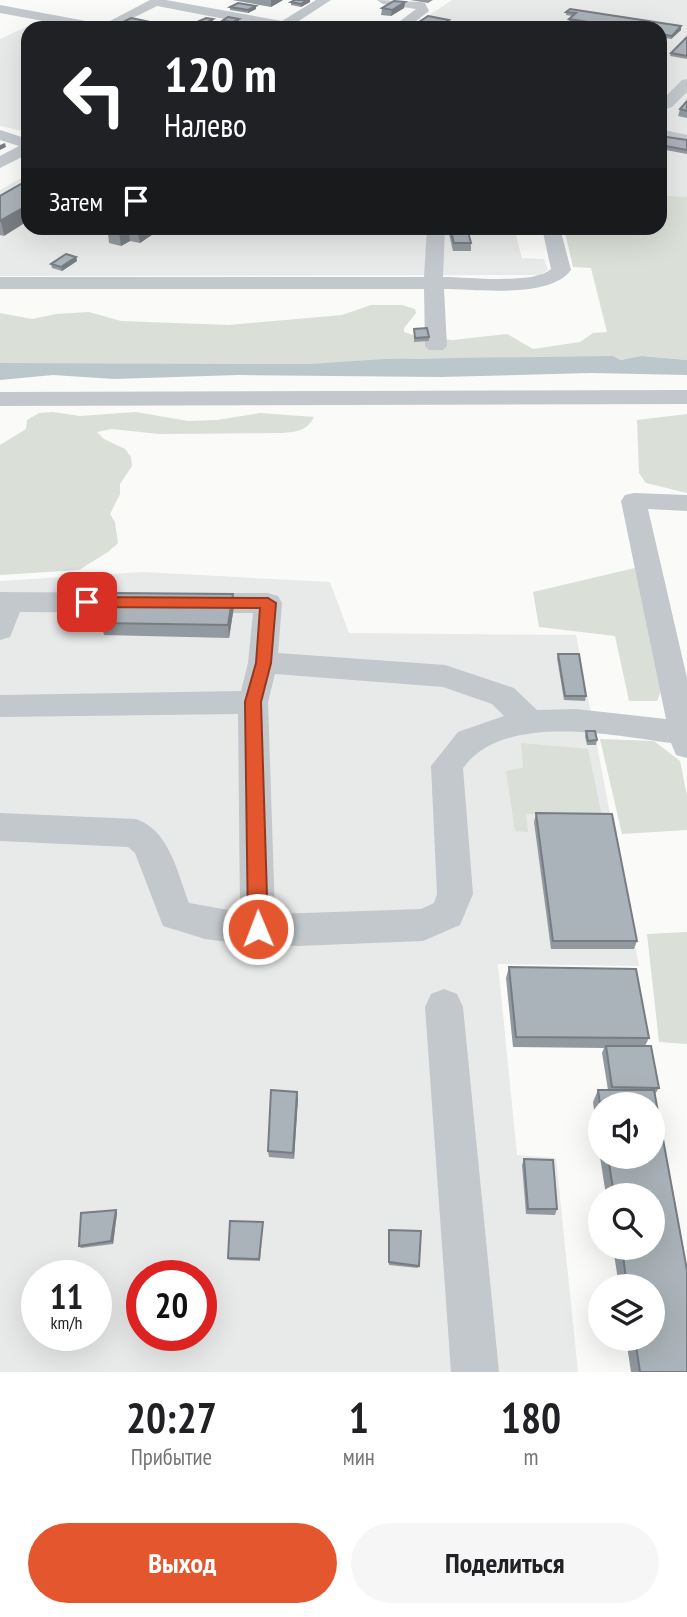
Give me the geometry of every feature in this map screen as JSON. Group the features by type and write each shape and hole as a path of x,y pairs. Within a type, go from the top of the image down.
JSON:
{"street":[{"path":"0,8 15,0"},
{"path":"291,21 325,0"},
{"path":"383,0 421,6 423,11 408,21"},
{"path":"116,21 158,1 253,21"},
{"path":"0,8 64,21"},
{"path":"26,21 37,16"},
{"path":"12,27 21,23"},
{"path":"667,104 687,83"},
{"path":"667,132 687,133"},
{"path":"667,134 687,140"},
{"path":"0,135 21,143"},
{"path":"0,163 21,150"},
{"path":"435,235 433,252 436,346"},
{"path":"0,283 531,283 552,278 561,270 553,235"},
{"path":"0,399 687,397"},
{"path":"0,827 135,832 149,845 176,915 202,923 258,929 423,925 447,914 455,894 447,766 470,739 529,721 592,721 685,739 634,501 687,503"},
{"path":"3,611 268,603 263,663 253,702 258,929"},
{"path":"263,663 446,676 503,696 529,721"},
{"path":"0,706 253,702"},
{"path":"444,1007 475,1372"}],"shaded area":[{"path":"452,0 687,0 687,197 667,196 667,21 420,21"},
{"path":"21,29 21,130 0,126 0,39"},
{"path":"21,178 21,235 516,235 522,258 544,259 548,270 539,275 0,276 0,190"},
{"path":"667,196 687,197 687,360 643,356 620,360 424,358 309,364 0,363 0,313 32,319 89,312 121,321 229,325 342,315 371,305 402,305 415,309 416,313 404,328 404,332 419,337 453,340 507,334 533,349 580,342 593,333 607,332 591,268 573,267 566,235 667,235"},
{"path":"613,356 620,360 642,356 687,360 687,375 238,375 114,379 53,375 0,380 0,363 309,364 385,359"},
{"path":"136,412 188,421 217,420 260,413 314,417 300,430 281,433 159,434 112,429 97,432 104,439 125,449 131,457 132,466 120,484 120,494 110,514 115,522 118,543 79,570 0,575 0,445 26,429 27,420 39,413 80,416"},
{"path":"687,414 687,493 646,483 639,473 637,420"},
{"path":"639,567 665,680 657,701 629,701 615,636 539,627 533,592"},
{"path":"143,572 330,582 349,633 576,635 639,966 498,964 517,1155 556,1158 578,1372 0,1372 0,581"},
{"path":"600,739 654,741 680,761 687,796 687,830 622,834"},
{"path":"521,743 588,749 602,816 526,814 528,832 515,831 506,771 523,768"},
{"path":"687,932 687,1044 659,1042 647,934"}],"building":[{"path":"307,0 301,4 291,2"},
{"path":"394,1 405,2 392,10 382,8"},
{"path":"238,3 256,6 248,10 230,7"},
{"path":"570,9 648,21 582,21 569,19 576,13 566,12"},
{"path":"428,16 449,20 448,21 420,21"},
{"path":"228,17 239,19 235,21 222,21"},
{"path":"131,18 146,21 125,21"},
{"path":"667,24 681,26 672,36 667,35"},
{"path":"687,37 687,56 671,53"},
{"path":"687,101 687,111 680,109"},
{"path":"667,137 687,140 687,150 667,146"},
{"path":"21,184 21,209 0,221 0,196"},
{"path":"452,235 469,235 471,243 454,243"},
{"path":"66,254 76,257 61,267 51,264"},
{"path":"427,328 429,337 415,338 414,329"},
{"path":"111,593 233,594 228,625 101,623"},
{"path":"558,654 579,654 586,696 565,696"},
{"path":"586,731 595,731 597,740 588,741"},
{"path":"536,813 612,814 637,941 553,941"},
{"path":"509,967 636,969 649,1038 516,1037"},
{"path":"606,1046 651,1046 659,1088 612,1087"},
{"path":"271,1090 297,1092 293,1153 268,1151"},
{"path":"598,1090 654,1092 598,1092"},
{"path":"665,1150 687,1270 687,1372 640,1372 637,1351 665,1351 665,1274 625,1274 624,1260 665,1260 665,1183 612,1183 610,1169 665,1169"},
{"path":"524,1159 553,1160 557,1209 528,1209"},
{"path":"116,1210 111,1241 79,1246 81,1213"},
{"path":"230,1221 263,1222 259,1259 228,1258"},
{"path":"389,1230 421,1231 419,1266 389,1262"}],"route":[{"path":"87,602 268,603 263,663 253,702 258,929"}]}
